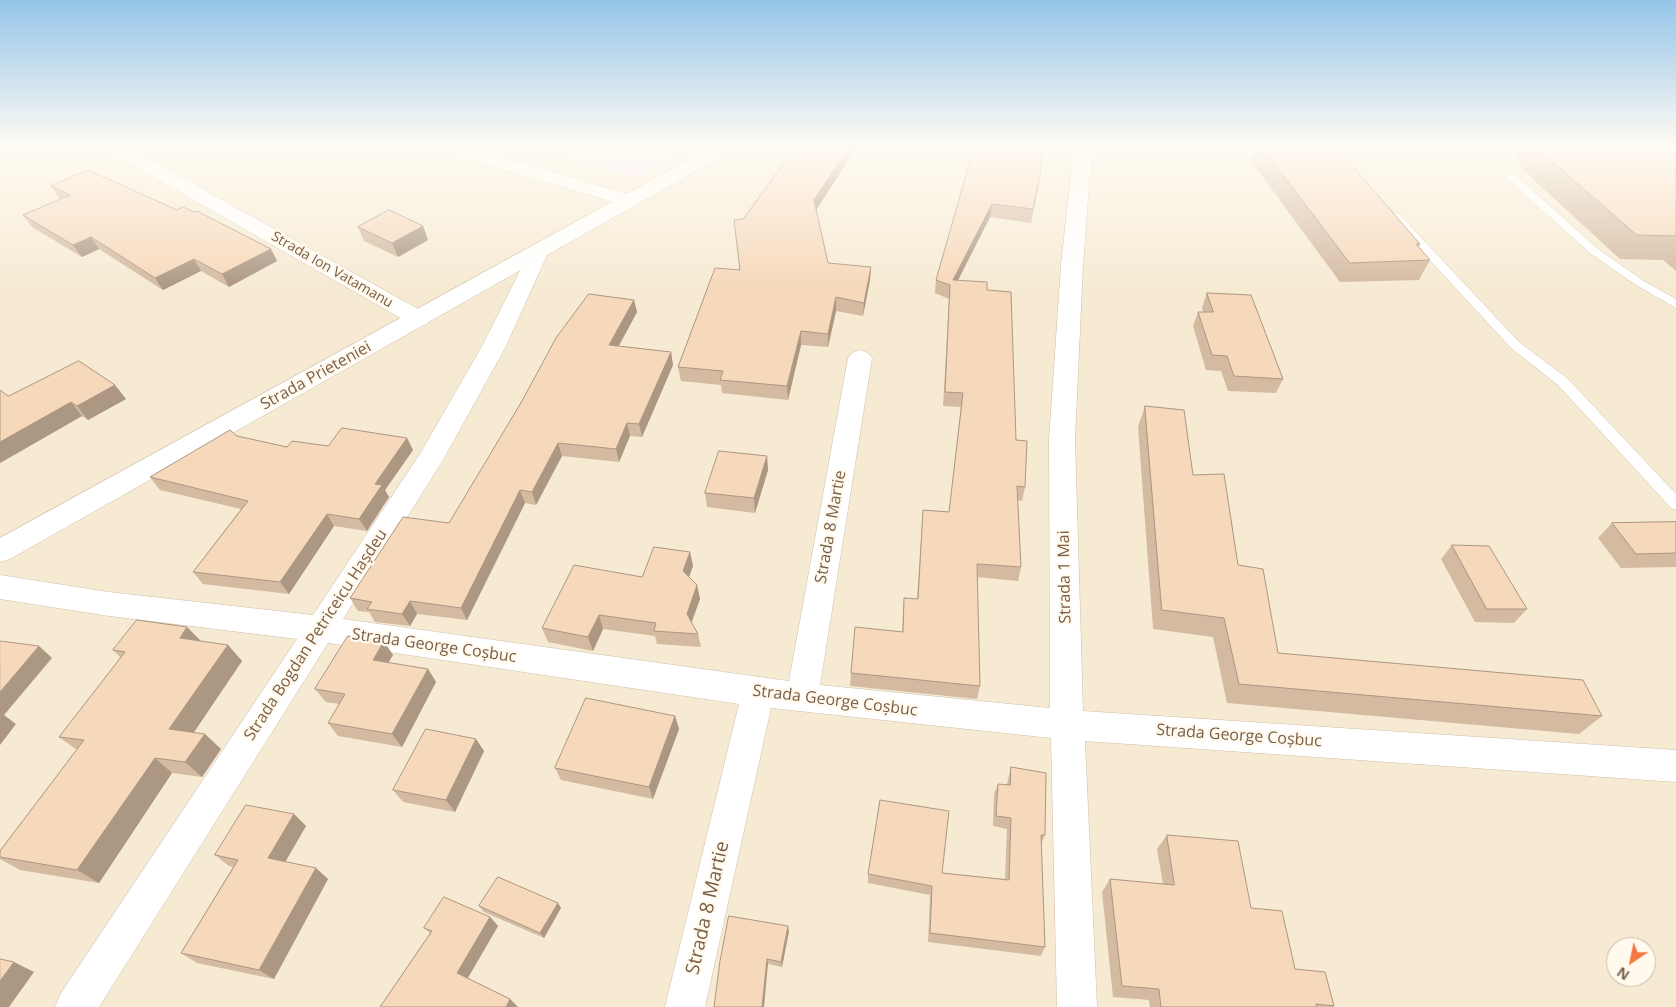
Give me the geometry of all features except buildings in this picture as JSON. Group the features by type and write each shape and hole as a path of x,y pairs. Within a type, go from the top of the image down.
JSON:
{"street":[{"name":"Strada Ion Vatamanu","path":"197,194 419,319"},
{"path":"610,194 631,200"},
{"name":"Strada Prieteniei","path":"0,551 642,194"},
{"name":"Strada 1 Mai","path":"1077,1007 1067,725 1062,440 1072,264 1079,194"},
{"name":"Strada Bogdan Petriceicu Hașdeu","path":"75,1007 435,452 493,348 538,253"},
{"name":"Strada 8 Martie","path":"802,697 860,358"},
{"name":"Strada George Coșbuc","path":"0,587 109,604 320,629 802,697 1067,725 1676,766"},
{"name":"Strada 8 Martie","path":"685,1007 758,692"}],"lane":[{"path":"1530,194 1594,251 1640,283 1676,304"},
{"path":"1387,207 1515,344 1563,382 1676,504"}],"shaded area":[{"path":"0,194 1676,194 1676,1007 0,1007"}]}
